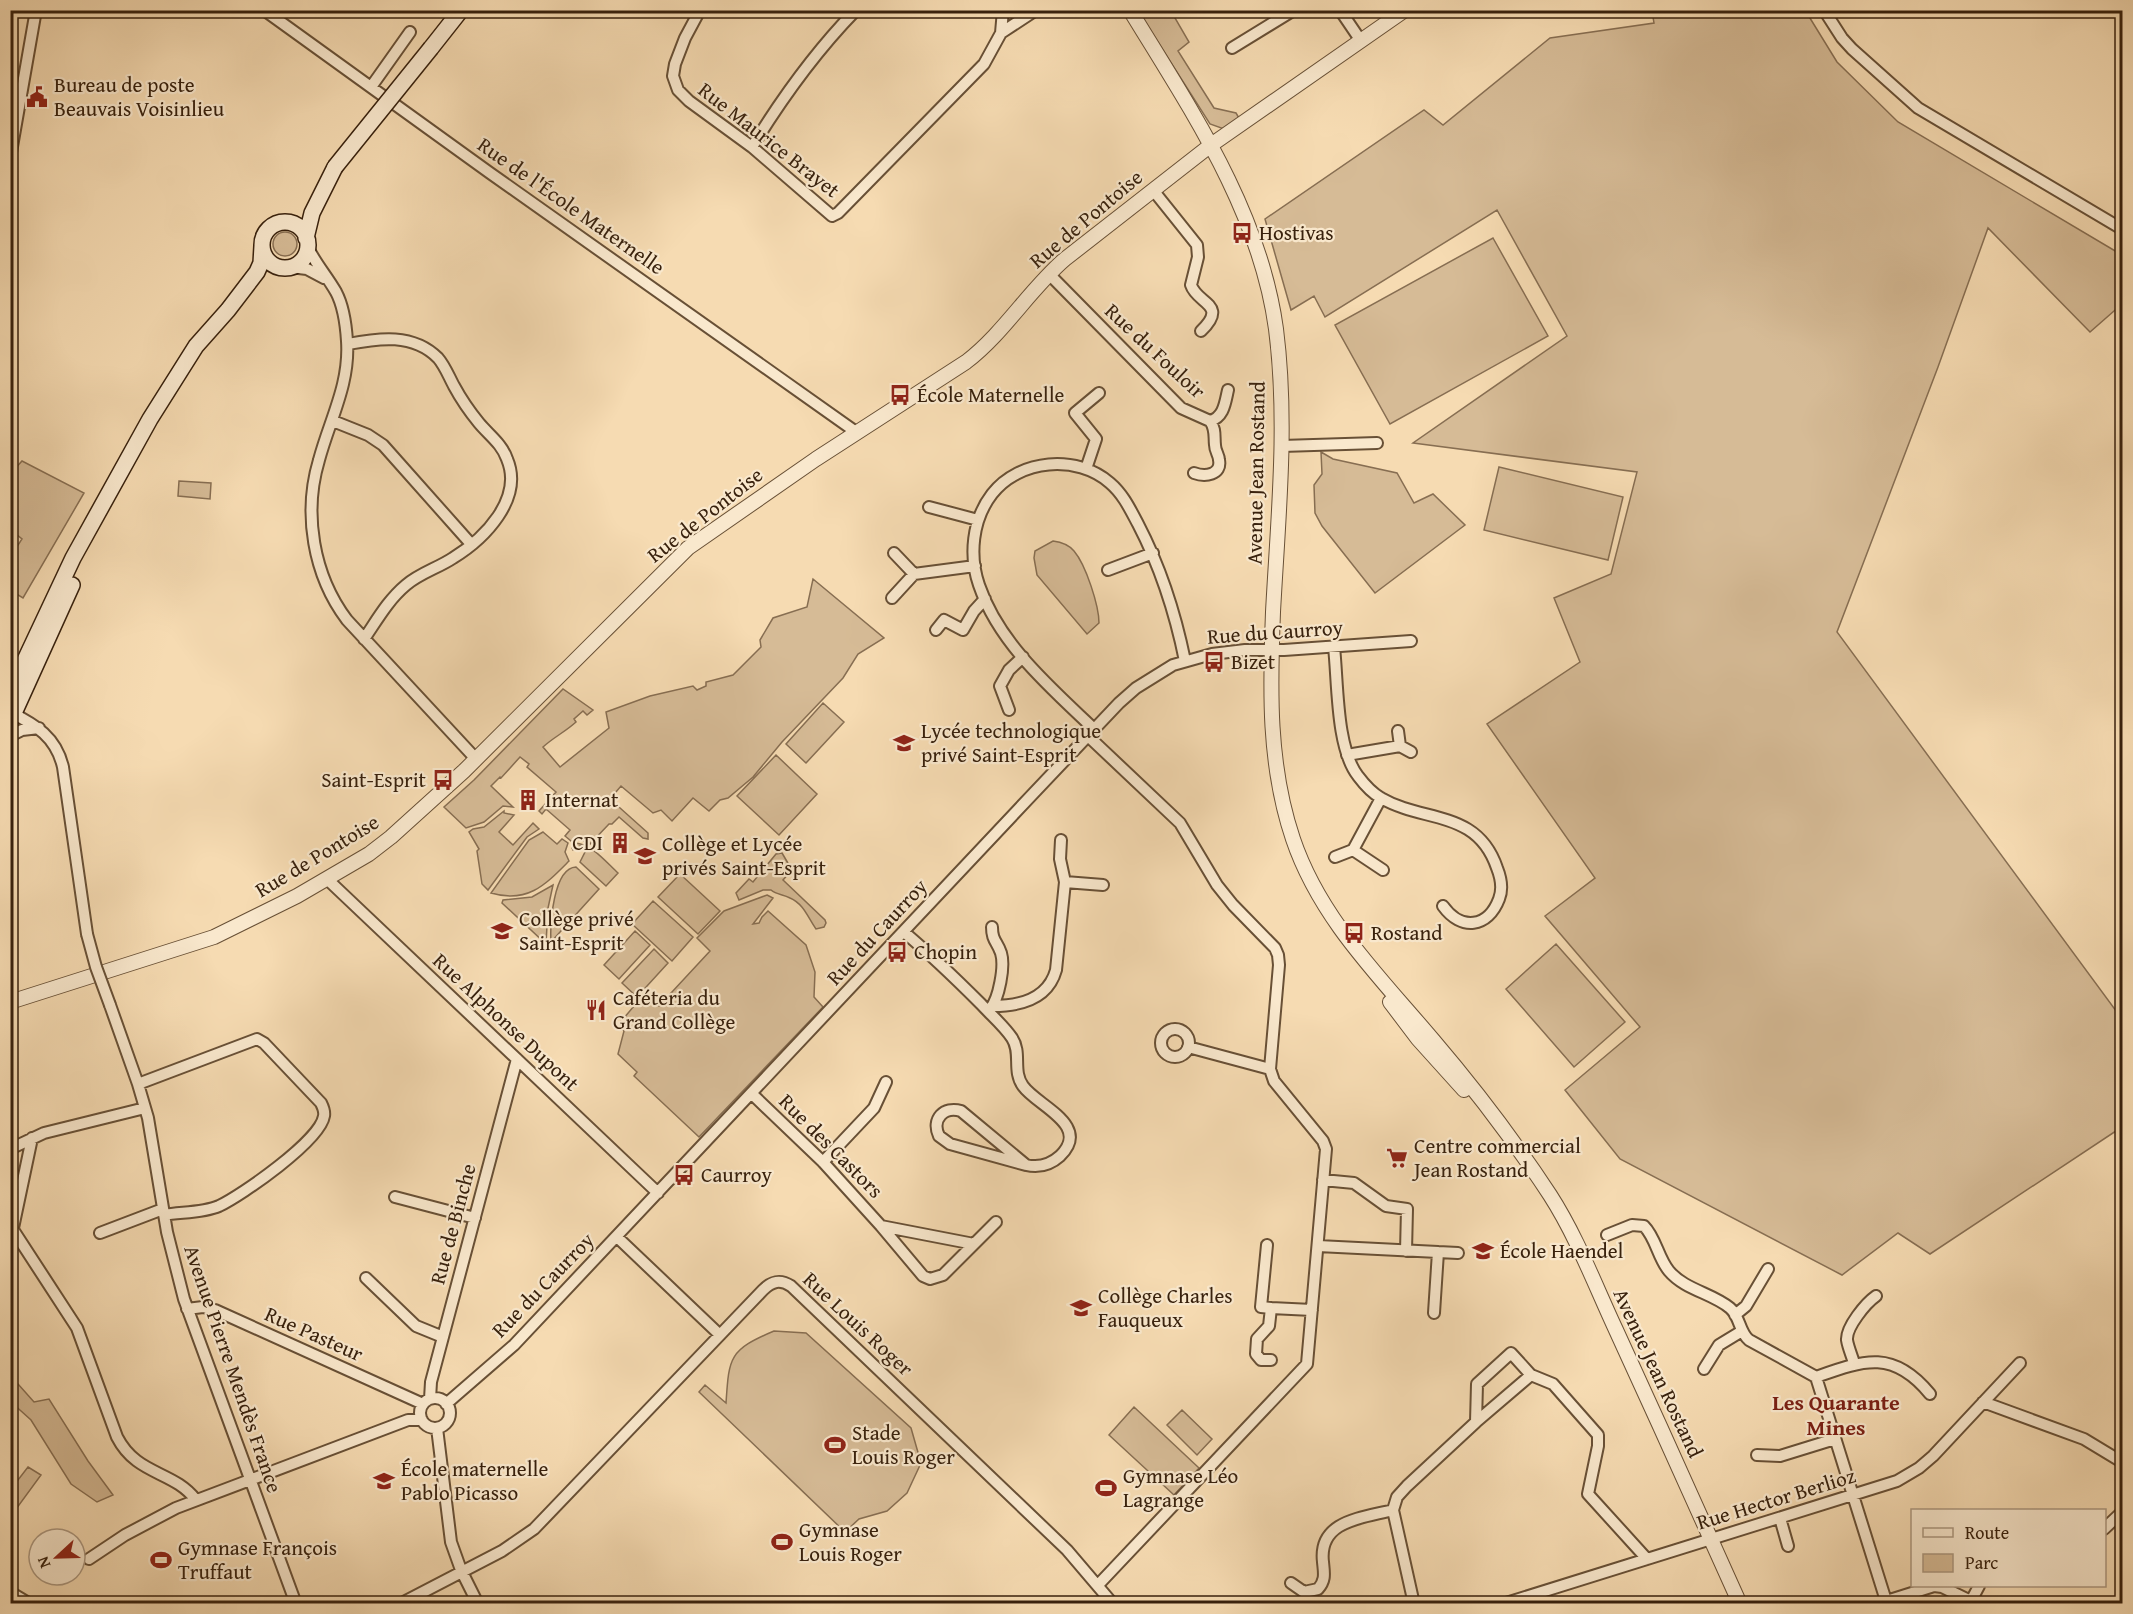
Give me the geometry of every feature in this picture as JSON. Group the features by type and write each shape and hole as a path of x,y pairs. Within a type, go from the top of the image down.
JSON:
{"main road":[{"path":"10,692 73,558 150,419 196,346 228,310 259,268 264,237 269,229 277,224 288,222 304,211 318,188 461,10"},
{"path":"228,310 264,277 303,259 312,213 335,167"},
{"path":"288,222 299,227 307,242"},
{"path":"262,246 267,259 285,267"},
{"path":"12,716 108,497"}],"street":[{"path":"10,158 36,10"},
{"name":"Rue de l'École Maternelle","path":"264,10 856,432"},
{"name":"Rue Maurice Brayet","path":"700,10 676,59 674,76 676,87 685,98 752,147 829,214 836,215 977,72 989,57 1001,33 1004,10"},
{"path":"752,147 805,68 856,10"},
{"path":"1001,33 1036,10"},
{"name":"Avenue Jean Rostand","path":"1130,10 1211,145 1239,204 1266,280 1278,348 1282,446 1272,650 1273,748 1279,789 1301,861 1330,917 1356,951 1473,1087 1543,1185 1565,1220 1740,1604"},
{"path":"1232,48 1294,10"},
{"path":"1340,10 1361,41"},
{"name":"Rue de Pontoise","path":"10,1002 214,937 327,879 384,843 476,759 680,555 856,432 946,376 976,354 1065,259 1211,145 1405,10"},
{"path":"1824,10 1851,49 1918,108 2122,229"},
{"path":"371,87 410,32"},
{"path":"1153,190 1197,245 1198,257 1191,285 1193,292 1206,300 1212,315 1201,331"},
{"path":"307,242 315,264 340,301 345,318 348,344 345,384 315,476 312,509 314,540 321,569 342,613 476,759"},
{"path":"285,267 307,269 327,280"},
{"name":"Rue du Fouloir","path":"1049,274 1181,408 1210,422 1214,429 1219,464 1217,470 1210,475 1203,476 1194,473"},
{"path":"348,344 375,339 398,339 410,342 433,354 442,363 471,412 502,449 511,470 509,492 496,519 452,559 416,578 401,589 364,639"},
{"path":"1210,422 1221,414 1228,390"},
{"path":"1086,470 1096,438 1076,413 1099,393"},
{"path":"333,421 368,435 383,445 471,544"},
{"path":"1282,446 1377,444"},
{"path":"1098,1585 1307,1364 1326,1154 1323,1142 1274,1081 1270,1069 1279,965 1277,951 1217,885 1188,834 1175,817 1091,733 1023,657 1004,632 985,599 975,566 974,544 978,520 993,493 1004,482 1018,474 1056,464 1070,465 1102,477 1119,492 1153,553 1170,600 1185,661"},
{"path":"929,507 978,520"},
{"path":"894,553 914,574"},
{"path":"1108,570 1153,553"},
{"path":"892,598 914,574 975,566"},
{"path":"936,630 944,620 963,630 974,611 985,599"},
{"name":"Rue du Caurroy","path":"446,1404 510,1349 1124,698 1159,673 1185,661 1228,651 1411,641"},
{"path":"1334,647 1343,738 1347,755 1356,773 1370,790 1381,798 1463,826 1479,838 1497,868 1502,887 1500,898 1493,909 1478,922 1465,924 1454,920 1443,906"},
{"path":"1010,710 1000,686 1009,670 1023,657"},
{"name":"Avenue Pierre Mendès France","path":"12,716 39,728 52,740 61,758 87,934 96,967 145,1108 163,1212 176,1270 188,1309 296,1604"},
{"path":"10,736 22,729 39,728"},
{"path":"1398,731 1400,746"},
{"path":"1347,755 1400,746 1411,752"},
{"path":"1335,857 1353,850 1381,798"},
{"path":"990,1008 1026,1002 1042,993 1053,981 1065,882 1060,859 1061,840"},
{"path":"1353,850 1383,870"},
{"name":"Rue Alphonse Dupont","path":"327,879 658,1193"},
{"path":"1065,882 1103,885"},
{"path":"990,1008 999,989 1002,959 1001,952 992,936 992,927"},
{"path":"904,932 990,1008 1013,1040 1017,1050 1017,1073 1023,1087 1062,1119 1068,1132 1067,1146 1058,1158 1043,1166 1026,1165 945,1142 937,1132 938,1118 948,1110 961,1111 1026,1165"},
{"path":"100,1233 163,1212 217,1206 256,1185 312,1136 321,1123 324,1111 321,1102 264,1043 257,1039 138,1084"},
{"path":"1188,1047 1270,1069"},
{"name":"Rue de Binche","path":"427,1402 517,1059"},
{"path":"823,1162 874,1108 886,1082"},
{"name":"Rue des Castors","path":"752,1094 823,1162 923,1276 930,1279 943,1275 996,1222"},
{"path":"10,1149 32,1138 145,1108"},
{"path":"32,1138 12,1226 81,1335 117,1437 124,1449 141,1465 186,1489 195,1500"},
{"path":"1323,1180 1354,1183 1383,1204 1407,1209 1406,1251"},
{"path":"395,1197 475,1218"},
{"path":"1607,1235 1632,1225 1644,1226 1669,1272 1685,1284 1728,1307 1749,1340 1816,1377 1853,1495 1883,1603 1931,1587"},
{"name":"Rue des Castors","path":"881,1226 974,1244"},
{"path":"617,1236 720,1335"},
{"path":"1267,1245 1261,1307 1312,1310"},
{"path":"1318,1246 1458,1253"},
{"path":"1434,1313 1438,1252"},
{"path":"1735,1315 1746,1306 1768,1269"},
{"path":"366,1278 416,1326 443,1337"},
{"name":"Rue Louis Roger","path":"400,1604 461,1570 502,1551 534,1529 767,1286 776,1281 786,1283 1067,1550 1113,1604"},
{"path":"1854,1363 1847,1340 1848,1333 1864,1306 1876,1296"},
{"name":"Rue Pasteur","path":"188,1309 203,1307 215,1310 427,1402"},
{"path":"1270,1360 1261,1360 1256,1354 1257,1339 1269,1326 1271,1308"},
{"path":"1704,1369 1719,1345 1742,1331"},
{"path":"1476,1422 1477,1384 1511,1353 1531,1375 1553,1384 1596,1432 1598,1446 1588,1494 1647,1559"},
{"path":"1816,1377 1854,1363 1881,1362 1899,1366 1912,1374 1930,1394"},
{"name":"Rue Hector Berlioz","path":"1503,1604 1521,1601 1647,1559 1897,1482 1919,1468 2019,1362"},
{"path":"1414,1604 1393,1510 1394,1503 1400,1493 1476,1422 1531,1375"},
{"path":"439,1399 446,1404 450,1410 449,1419 444,1426 437,1428 427,1426 420,1412 427,1402 439,1399"},
{"path":"1983,1402 2084,1439 2122,1462"},
{"path":"88,1559 150,1520 195,1500 408,1420 422,1420"},
{"path":"437,1428 449,1533 461,1570 478,1604"},
{"path":"1756,1455 1780,1456 1835,1439"},
{"path":"1291,1583 1304,1592 1318,1589 1324,1580 1322,1549 1329,1534 1343,1523 1393,1510"},
{"path":"2106,1527 2122,1512"},
{"path":"1780,1518 1788,1546"},
{"path":"1942,1587 1974,1602 1979,1587"},
{"path":"10,1592 30,1604"}],"green space":[{"path":"1805,10 1837,62 1898,122 2122,255 2122,304 2090,332 1988,228 1938,367 1837,632 2122,1019 2122,1127 1930,1254 1898,1233 1842,1275 1620,1159 1565,1090 1640,1027 1545,916 1595,878 1487,724 1580,662 1554,598 1611,574 1637,472 1413,443 1567,336 1497,210 1325,317 1314,296 1291,310 1265,219 1424,110 1443,125 1550,38 1654,23 1652,11"},
{"path":"1138,11 1171,11 1189,42 1178,51 1214,108 1236,113 1239,118 1224,129 1210,124"},
{"path":"285,232 290,233 296,239 296,249 290,255 285,256 280,255 274,249 273,244 274,239 280,233"},
{"path":"1493,238 1548,336 1390,424 1335,325"},
{"path":"1321,452 1333,459 1397,473 1414,503 1433,494 1465,525 1375,593 1322,526 1315,513 1314,485 1322,474"},
{"path":"22,461 84,493 23,598 10,590 11,556 22,539 11,530 11,473"},
{"path":"1499,467 1623,497 1608,560 1484,530"},
{"path":"179,481 211,483 210,499 178,496"},
{"path":"1053,541 1065,544 1074,551 1079,557 1091,586 1099,623 1087,634 1037,575 1035,551"},
{"path":"813,579 884,638 858,654 843,678 782,742 753,777 728,798 720,800 709,811 693,798 672,821 661,810 653,813 621,786 610,799 648,833 648,839 643,838 619,817 590,844 580,839 571,841 565,836 570,830 546,809 542,814 539,811 556,792 527,767 529,764 520,757 491,786 513,807 503,806 484,822 466,828 444,807 474,780 563,689 593,710 587,715 583,711 574,719 576,722 543,747 560,767 609,728 606,712 650,696 693,686 697,690 706,686 706,682 733,675 761,647 760,640 773,618 807,607"},
{"path":"823,703 844,722 806,763 786,744"},
{"path":"776,755 817,794 779,835 737,796"},
{"path":"504,811 504,813 514,815 499,832 513,845 533,823 539,829 527,837 488,890 482,884 477,851 479,849 469,832 484,827"},
{"path":"543,832 557,844 562,839 568,843 565,852 569,861 544,884 526,894 504,896 491,893 529,840"},
{"path":"575,843 581,844 593,850 618,873 606,886 580,862 586,850 582,845 573,850"},
{"path":"782,853 792,870 783,880 825,920 824,927 816,929 799,904 771,890 763,890 739,900 736,893 749,879 753,882 776,854"},
{"path":"576,867 599,889 551,942 554,898 562,877 568,870"},
{"path":"680,874 720,911 698,934 658,897"},
{"path":"553,885 548,908 546,944 502,903 503,900 532,897"},
{"path":"767,895 773,898 753,924 759,923 768,911 806,945 815,972 814,997 823,1007 699,1137 634,1076 637,1072 618,1054 624,1031 618,1025 645,993 659,1006 710,951 697,938 724,911"},
{"path":"653,901 693,937 672,961 632,924"},
{"path":"635,931 650,945 619,979 604,965"},
{"path":"1556,944 1625,1022 1574,1067 1506,989"},
{"path":"654,949 668,963 637,997 622,983"},
{"name":"Stade Louis Roger","path":"774,1331 806,1333 911,1428 921,1463 907,1493 887,1511 859,1519 845,1532 699,1392 705,1385 726,1403 728,1375 734,1357 748,1344"},
{"path":"10,1375 34,1402 49,1399 88,1461 113,1495 97,1502 71,1484 31,1420 11,1402"},
{"path":"1134,1407 1199,1468 1174,1495 1109,1435"},
{"path":"1182,1410 1212,1439 1197,1455 1167,1425"},
{"path":"28,1467 41,1475 11,1516 11,1489"}],"place":[{"name":"Bureau de poste Beauvais Voisinlieu","path":"37,97"},
{"name":"Hostivas","path":"1242,233"},
{"name":"École Maternelle","path":"900,395"},
{"name":"Bizet","path":"1214,662"},
{"name":"Lycée technologique privé Saint-Esprit","path":"904,743"},
{"name":"Saint-Esprit","path":"443,780"},
{"name":"Internat","path":"528,800"},
{"name":"CDI","path":"620,843"},
{"name":"Collège et Lycée privés Saint-Esprit","path":"645,856"},
{"name":"Collège privé Saint-Esprit","path":"502,931"},
{"name":"Rostand","path":"1354,933"},
{"name":"Chopin","path":"897,952"},
{"name":"Caféteria du Grand Collège","path":"596,1010"},
{"name":"Centre commercial Jean Rostand","path":"1397,1158"},
{"name":"Caurroy","path":"684,1175"},
{"name":"École Haendel","path":"1483,1251"},
{"name":"Collège Charles Fauqueux","path":"1081,1308"},
{"name":"Stade Louis Roger","path":"835,1445"},
{"name":"École maternelle Pablo Picasso","path":"384,1481"},
{"name":"Gymnase Léo Lagrange","path":"1106,1488"},
{"name":"Gymnase Louis Roger","path":"782,1542"},
{"name":"Gymnase François Truffaut","path":"161,1560"}],"district":[{"name":"Les Quarante Mines","path":"1836,1414"}]}
